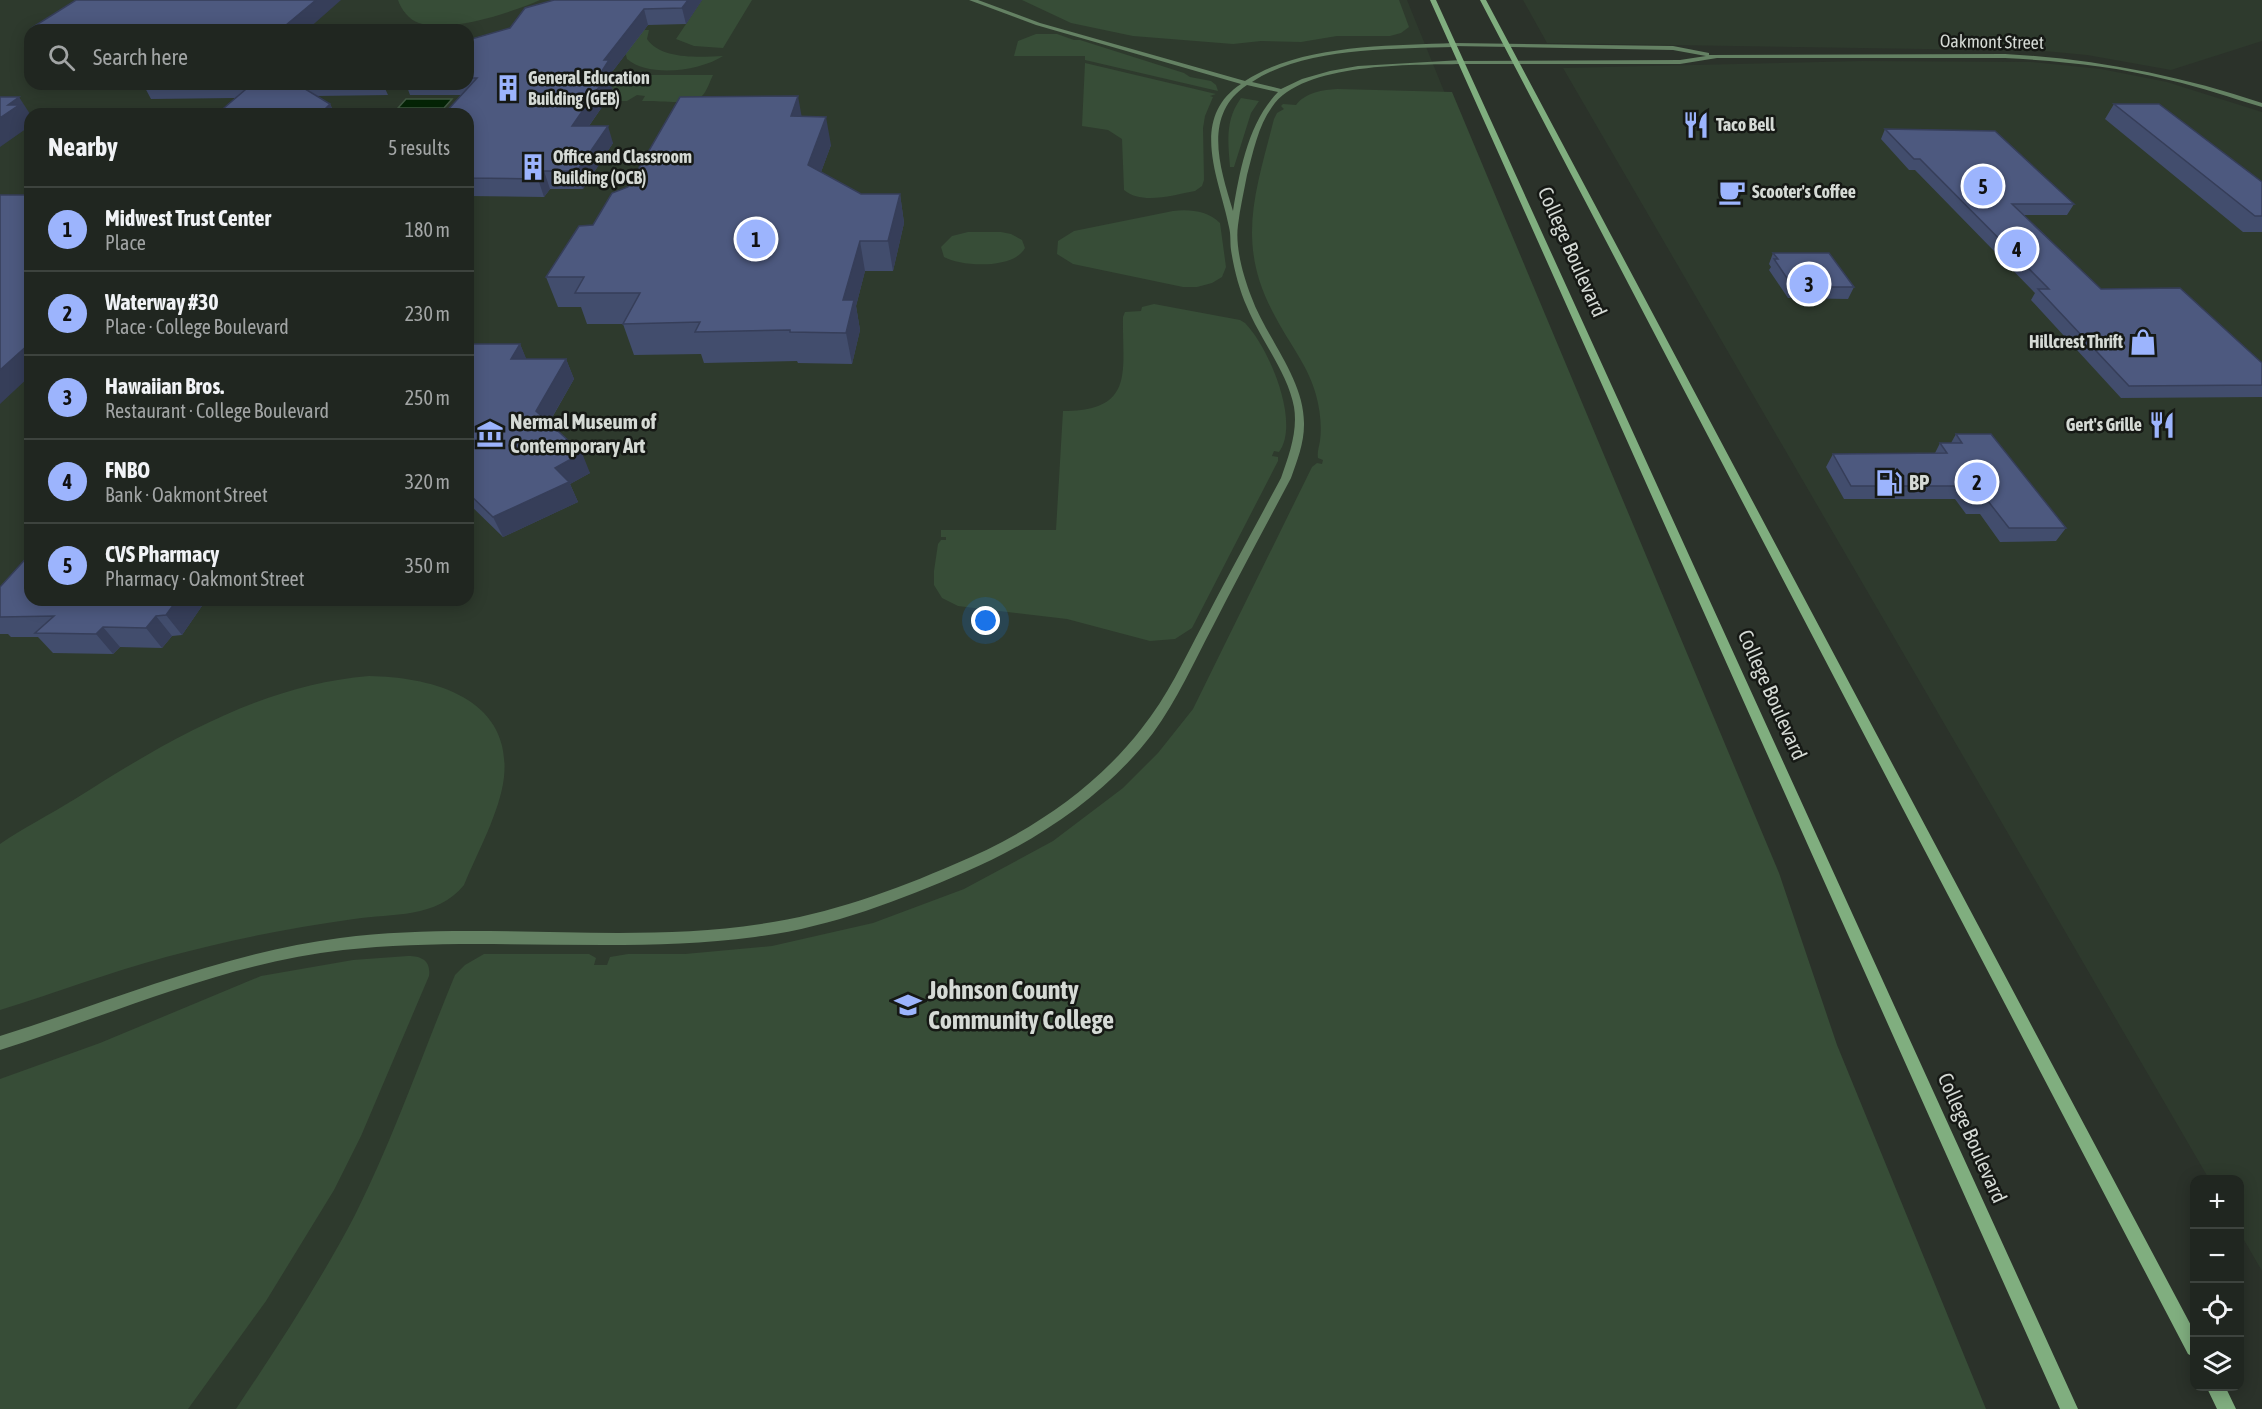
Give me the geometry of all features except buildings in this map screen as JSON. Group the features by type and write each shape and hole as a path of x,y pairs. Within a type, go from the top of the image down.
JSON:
{"main road":[{"name":"College Boulevard","path":"1433,0 2069,1409"},
{"name":"College Boulevard","path":"1483,0 2190,1339"},
{"path":"2218,1391 2227,1409"}],"street":[{"path":"972,0 1038,24 1245,83 1282,91"},
{"name":"Oakmont Street","path":"1233,225 1218,180 1215,129 1219,112 1228,98 1245,83 1268,71 1321,55 1354,50 1454,45 1673,48 1716,57"},
{"name":"Oakmont Street","path":"1282,91 1305,81 1349,69 1402,64 1680,62 1716,57 2006,56 2053,58 2152,73 2224,92 2262,105"},
{"path":"0,1042 251,960 342,944 455,938 623,939 730,934 823,918 921,886 996,853 1056,817 1110,773 1148,730 1184,672 1286,478 1296,452 1301,429 1299,404 1288,376 1254,316 1240,278 1233,225 1242,183 1257,133 1269,105 1282,91"}],"shaded area":[{"name":"Johnson County Community College","path":"0,0 1407,0 1979,1409 0,1409"},
{"path":"398,0 540,0 497,16 463,24 415,22 401,7"},
{"path":"702,0 752,0 723,48 694,46 676,39"},
{"path":"1022,0 1399,0 1409,27 1401,33 1390,36 1337,36 1301,42 1261,41 1233,44 1133,36 1071,23"},
{"path":"1523,0 2262,0 2262,41 2171,70 2087,55 2044,51 1547,43"},
{"path":"644,30 649,30 647,39 653,46 671,54 693,57 723,56 688,69 648,69 627,59 624,47"},
{"path":"1036,34 1057,34 1080,40 1184,73 1190,77 1211,81 1216,85 1218,91 1085,60 1085,56 1014,56 1018,41"},
{"path":"1862,61 2031,62 2101,69 2167,82 2262,112 2262,1271 2244,1240 2244,1175 2207,1175 1563,68"},
{"path":"1085,63 1216,94 1210,96 1213,97 1203,128 1204,180 1202,186 1195,191 1158,198 1131,195 1124,190 1122,139 1108,130 1082,126"},
{"path":"643,75 713,75 704,94 691,101 642,101 645,96 637,95 627,101 606,101 610,83"},
{"path":"1337,89 1452,92 1779,873 1837,1045 1986,1409 236,1409 283,1338 355,1215 395,1126 455,975 465,965 484,954 589,954 596,958 594,965 607,965 610,957 628,954 685,954 772,946 873,923 964,889 1053,841 1123,788 1158,753 1193,709 1312,467 1317,463 1322,464 1323,460 1318,458 1321,424 1316,395 1304,365 1263,292 1252,243 1252,219 1255,196 1274,119 1277,113 1284,109 1281,106 1283,104 1296,105 1310,94"},
{"path":"1241,98 1259,101 1251,113 1234,167 1230,167 1228,140 1230,123"},
{"path":"406,99 452,99 444,108 398,108"},
{"path":"1173,211 1198,212 1220,223 1226,267 1222,277 1212,283 1197,287 1183,287 1073,264 1057,254 1058,241 1074,231"},
{"path":"968,232 1011,234 1022,240 1025,248 1019,255 999,263 963,263 944,257 941,247 952,236"},
{"path":"1154,304 1240,320 1245,323 1272,366 1284,404 1285,439 1279,452 1274,451 1272,456 1278,457 1278,461 1192,628 1175,639 1150,641 1067,619 958,606 942,598 934,585 938,544 941,540 946,540 946,537 941,537 941,530 1056,530 1063,411 1086,409 1103,404 1114,395 1120,384 1123,370 1123,317 1125,312 1141,311 1142,307"},
{"path":"369,676 393,677 441,687 463,697 481,710 495,728 503,750 502,790 493,818 464,885 453,896 427,909 399,915 306,926 189,951 124,969 0,1010 0,844 144,757 215,720 290,691"},
{"path":"408,956 424,960 429,967 429,976 361,1136 334,1190 266,1301 188,1409 0,1409 0,1079 100,1043 261,976 353,960"}],"place":[{"name":"General Education Building (GEB)","path":"508,88"},
{"name":"Taco Bell","path":"1696,125"},
{"name":"Office and Classroom Building (OCB)","path":"533,167"},
{"name":"CVS Pharmacy","path":"1983,186"},
{"name":"Scooter's Coffee","path":"1732,192"},
{"name":"Midwest Trust Center","path":"756,239"},
{"name":"FNBO","path":"2017,249"},
{"name":"Hawaiian Bros.","path":"1809,284"},
{"name":"Hillcrest Thrift","path":"2143,342"},
{"name":"Gert's Grille","path":"2162,425"},
{"name":"Nermal Museum of Contemporary Art","path":"490,434"},
{"name":"Waterway #30","path":"1977,482"},
{"name":"BP","path":"1889,483"},
{"name":"Johnson County Community College","path":"908,1005"}]}
